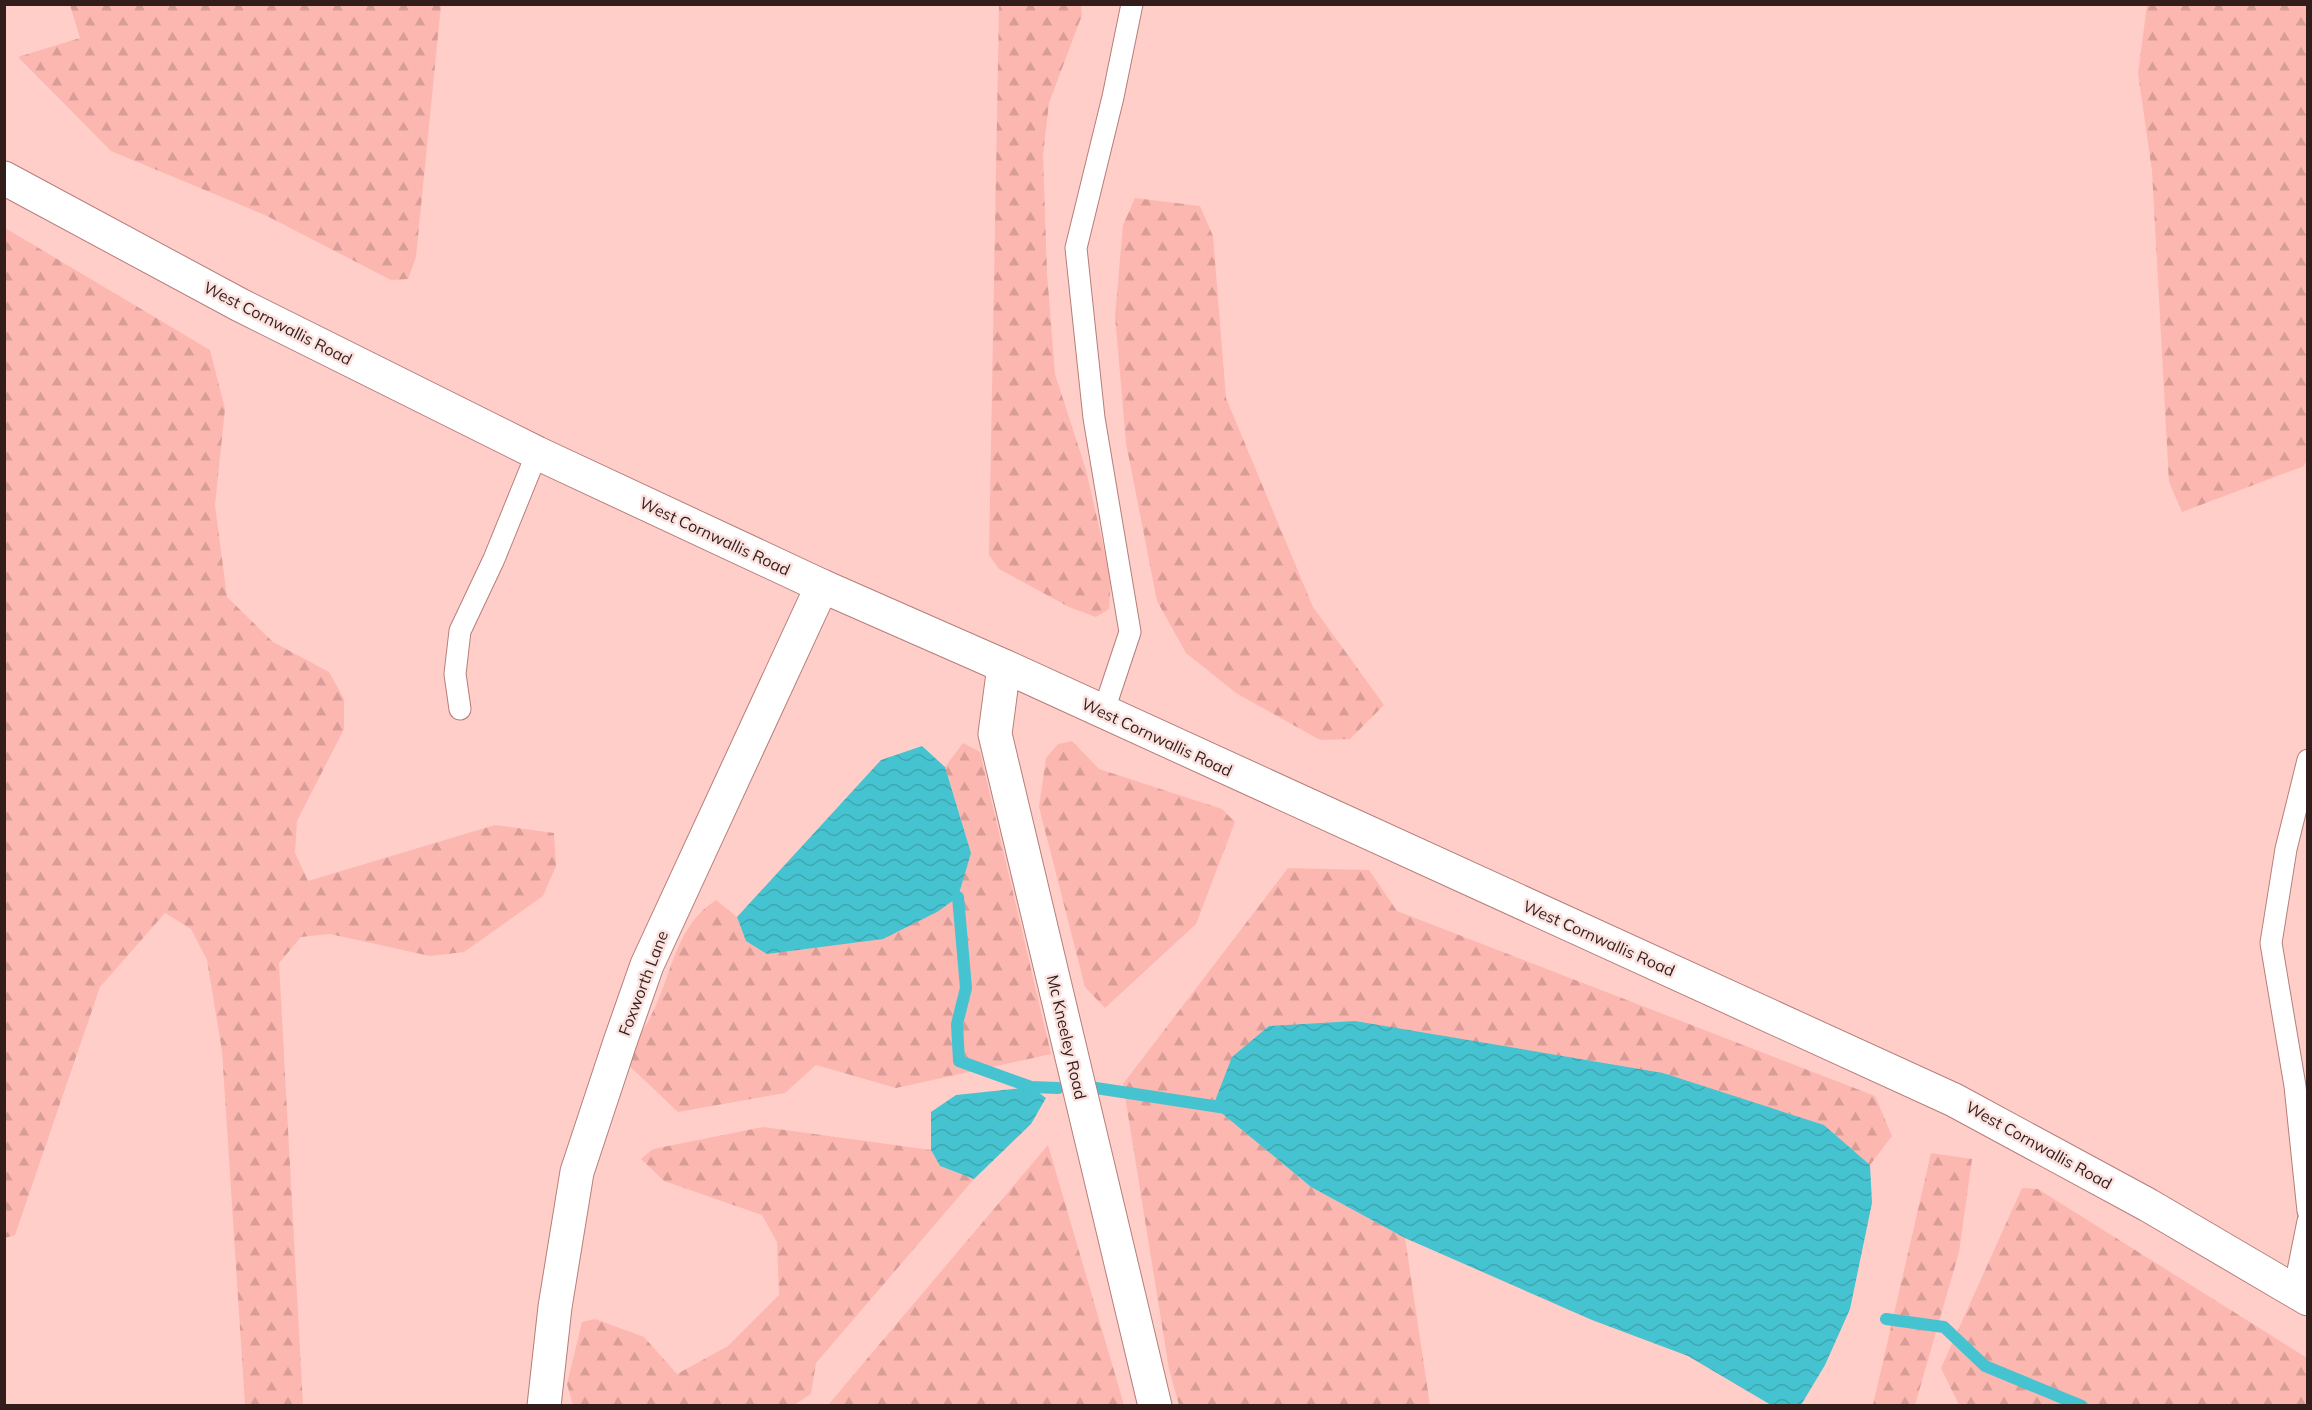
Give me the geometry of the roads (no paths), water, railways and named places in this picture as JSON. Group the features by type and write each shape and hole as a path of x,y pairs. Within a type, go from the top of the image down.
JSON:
{"street":[{"name":"West Cornwallis Road","path":"4,177 240,305 537,453 822,586 1004,666 1954,1100 2148,1205 2301,1295"},
{"name":"Foxworth Lane","path":"544,1406 555,1307 577,1172 617,1052 647,964 822,586"},
{"name":"Mc Kneeley Road","path":"1004,666 995,734 1155,1406"}],"lane":[{"path":"1103,713 1130,632 1094,418 1076,248 1113,97 1132,4"},
{"path":"460,709 456,674 460,631 494,559 537,453"},
{"path":"2307,760 2286,849 2271,943 2295,1086 2307,1211"},
{"path":"2301,1295 2307,1221"}],"water":[{"path":"922,746 945,767 971,853 958,897 937,912 883,939 767,954 746,941 737,917 881,760"},
{"path":"1355,1021 1663,1073 1824,1125 1870,1165 1872,1203 1850,1309 1825,1365 1801,1405 1771,1405 1688,1356 1592,1320 1405,1238 1311,1187 1213,1106 1232,1057 1269,1026"},
{"path":"1031,1087 1046,1098 1031,1124 974,1179 940,1166 931,1150 931,1112 956,1095"}],"waterway":[{"path":"958,897 966,988 957,1024 959,1061 1031,1087 1058,1088"},
{"path":"1096,1088 1226,1108"},
{"path":"1886,1319 1944,1327 1985,1366 2082,1406"}]}
